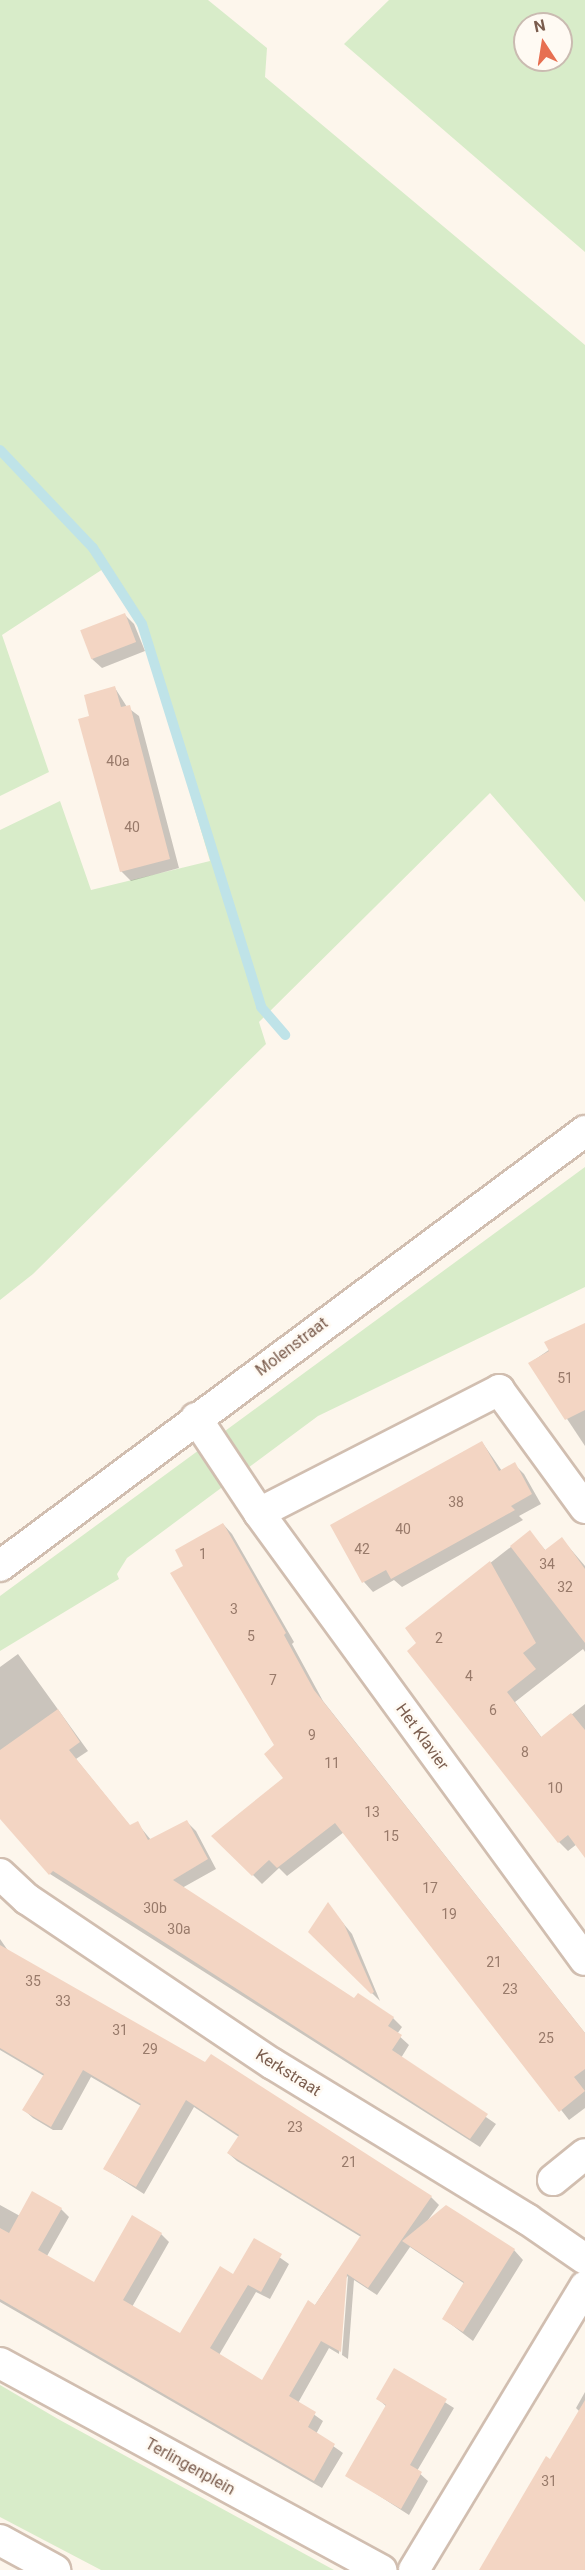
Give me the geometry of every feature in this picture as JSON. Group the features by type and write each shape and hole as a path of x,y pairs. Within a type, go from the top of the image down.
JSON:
{"street":[{"name":"Molenstraat","path":"0,1566 196,1418 585,1131"},
{"path":"259,1513 499,1390 585,1508"},
{"name":"Het Klavier","path":"196,1418 259,1513 585,1960"},
{"name":"Kerkstraat","path":"0,1874 27,1899 273,2064 527,2219 585,2259"},
{"path":"554,2180 585,2154"},
{"path":"414,2570 585,2287"},
{"name":"Terlingenplein","path":"0,2363 381,2570"},
{"path":"0,2540 55,2570"}],"green space":[{"path":"0,0 208,0 267,48 265,77 585,345 585,902 490,793 259,1022 266,1044 33,1274 0,1300 0,830 60,801 91,890 210,861 142,630 103,569 2,635 49,772 0,796"},
{"path":"389,0 585,0 585,252 344,44"},
{"path":"585,1167 585,1287 318,1416 127,1558 117,1574 119,1579 0,1651 0,1596"},
{"path":"0,2385 334,2570 101,2570 0,2517"}],"building":[{"path":"125,613 136,642 91,659 80,630"},
{"path":"115,686 121,707 130,705 170,859 120,872 78,719 89,716 84,695"},
{"path":"585,1323 585,1410 565,1420 528,1363 549,1351 544,1342"},
{"path":"482,1441 499,1471 515,1462 532,1494 511,1506 515,1510 391,1579 386,1570 362,1583 330,1525"},
{"path":"223,1523 286,1633 284,1635 314,1690 585,2033 585,2069 574,2077 585,2091 559,2112 335,1823 277,1868 269,1860 252,1876 211,1836 283,1778 264,1754 274,1745 170,1573 183,1566 175,1550"},
{"path":"530,1530 545,1550 562,1537 585,1569 585,1643 510,1546"},
{"path":"490,1561 536,1643 523,1653 536,1669 507,1692 541,1737 571,1713 585,1730 585,1858 568,1835 558,1843 407,1651 416,1643 405,1628"},
{"path":"58,1709 80,1742 69,1750 130,1825 138,1821 148,1840 187,1820 208,1859 173,1880 354,1998 358,1993 394,2017 388,2026 402,2035 392,2050 488,2114 470,2139 53,1871 49,1875 0,1819 0,1750"},
{"path":"328,1902 344,1924 374,1992 371,1994 308,1932"},
{"path":"0,1945 205,2062 211,2054 432,2196 368,2288 347,2274 341,2352 321,2341 289,2396 316,2412 308,2427 335,2444 314,2481 0,2299 0,2228 9,2233 32,2191 62,2208 38,2250 94,2282 132,2215 162,2233 123,2300 180,2333 220,2266 233,2274 254,2238 282,2254 261,2292 248,2285 210,2348 262,2380 308,2300 315,2305 361,2235 227,2153 239,2135 186,2100 136,2187 103,2169 141,2104 83,2070 51,2127 22,2110 44,2074 0,2048"},
{"path":"446,2205 515,2249 463,2332 442,2319 464,2282 402,2241"},
{"path":"394,2368 447,2399 410,2465 422,2472 401,2509 345,2476 386,2405 376,2399"},
{"path":"585,2400 585,2570 479,2570 546,2456 550,2459"}],"waterway":[{"path":"0,450 93,548 142,624 261,1007 285,1035"}]}
